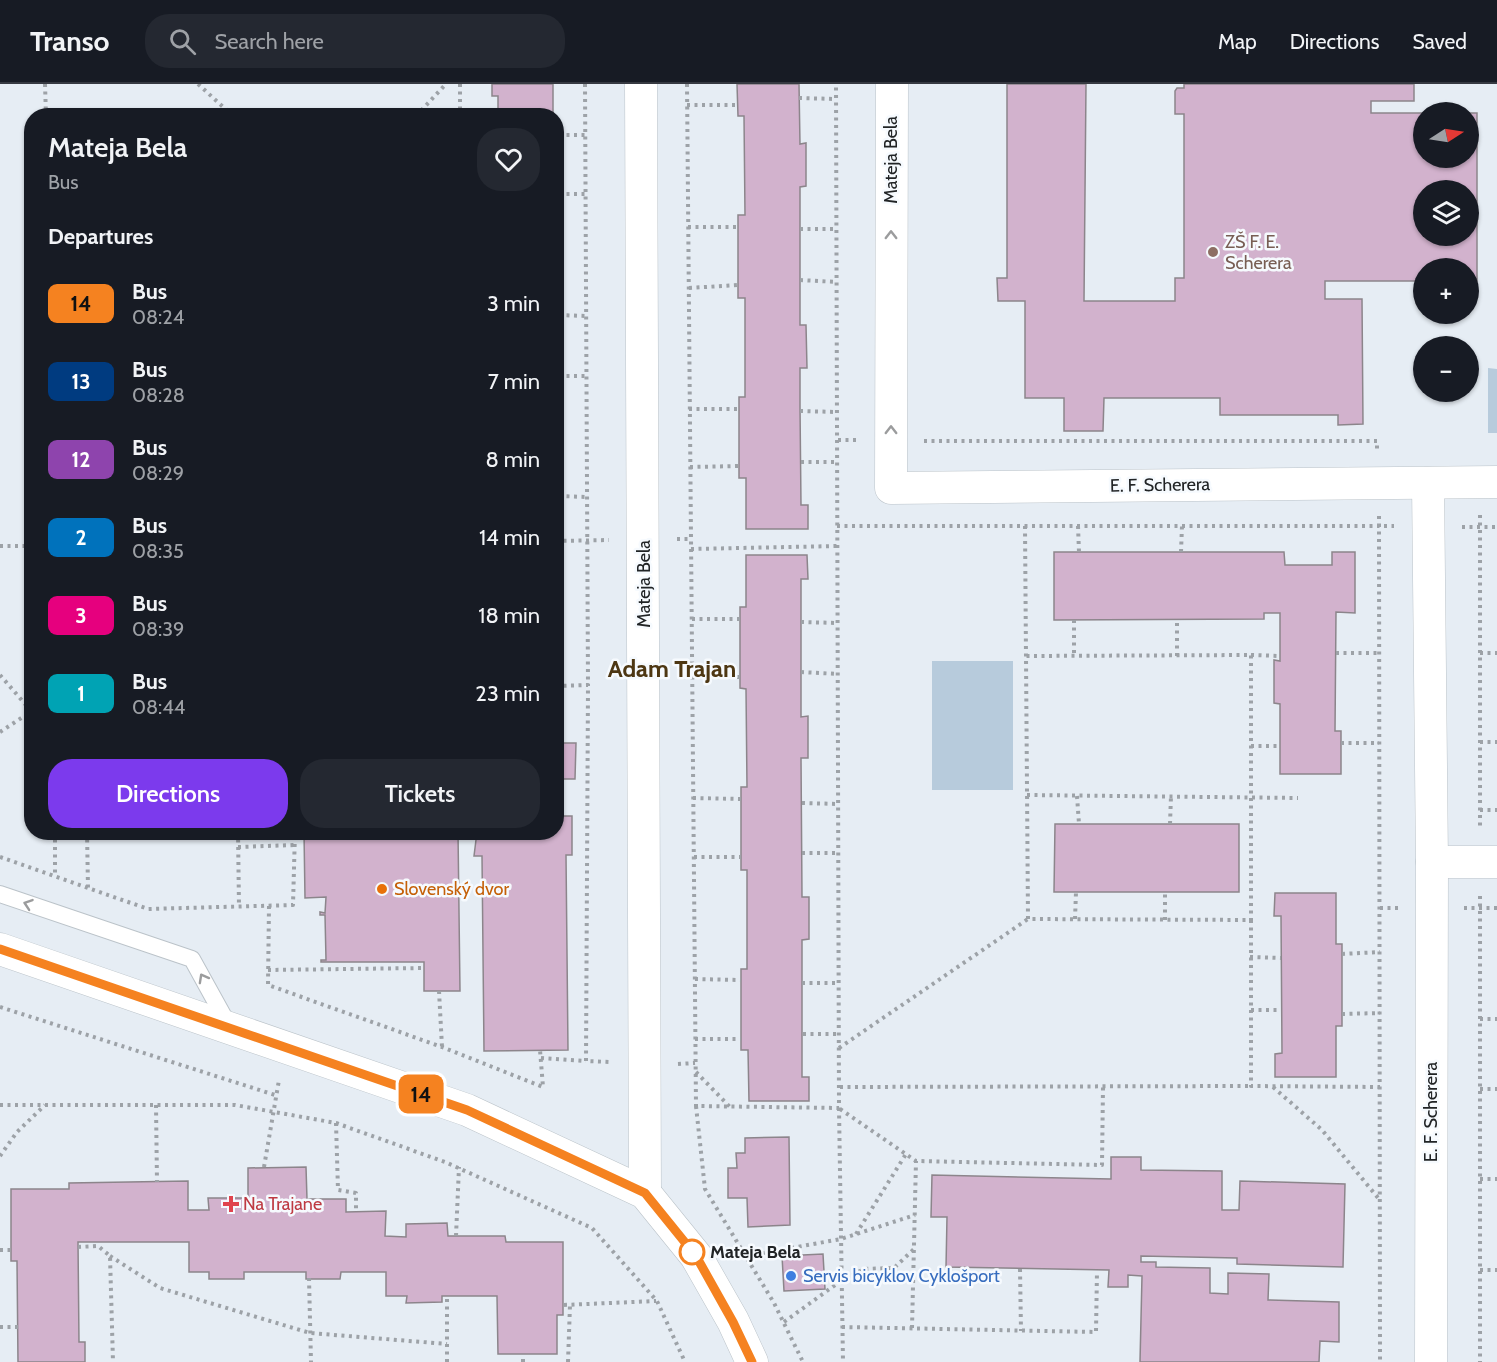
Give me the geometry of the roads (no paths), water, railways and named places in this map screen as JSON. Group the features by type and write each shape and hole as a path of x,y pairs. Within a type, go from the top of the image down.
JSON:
{"street":[{"name":"Mateja Bela","path":"641,84 645,1193"},
{"name":"Mateja Bela","path":"891,488 892,84"},
{"name":"E. F. Scherera","path":"891,488 1488,482"},
{"name":"E. F. Scherera","path":"1428,483 1432,862 1431,1362"},
{"path":"1432,862 1489,862"},
{"path":"0,949 467,1110 645,1193 696,1256 733,1322 752,1362"}],"lane":[{"path":"0,894 192,959 231,1029"}],"place":[{"name":"ZŠ F. E. Scherera","path":"1213,252"},
{"name":"Slovenský dvor","path":"382,889"},
{"name":"Na Trajane","path":"231,1204"},
{"name":"Mateja Bela","path":"692,1252"},
{"name":"Servis bicyklov Cyklošport","path":"791,1276"}],"district":[{"name":"Adam Trajan","path":"672,668"}]}
